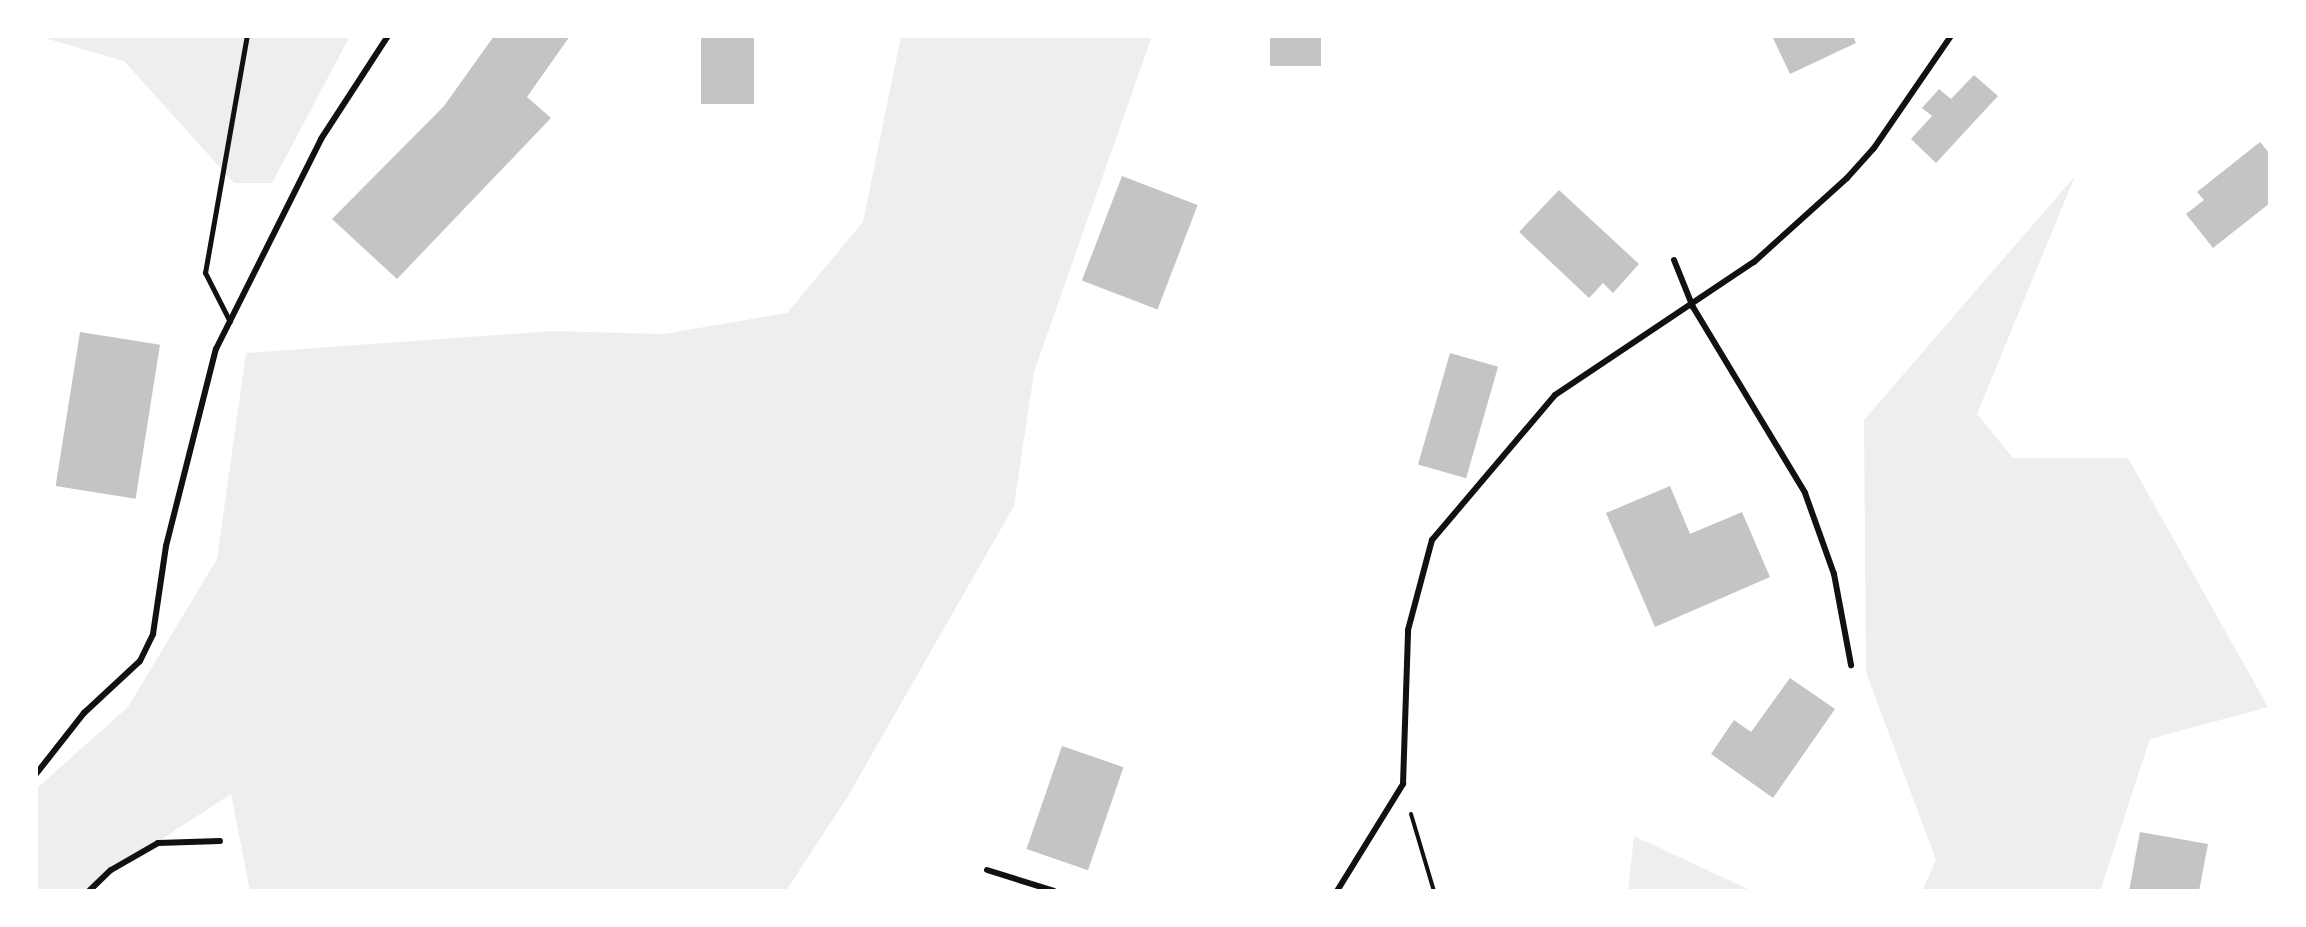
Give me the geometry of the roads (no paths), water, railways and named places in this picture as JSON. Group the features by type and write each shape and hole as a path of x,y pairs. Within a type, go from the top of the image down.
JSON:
{"street":[{"path":"36,774 84,713 140,661 153,634 166,546 216,350 321,139 388,36"},
{"path":"1337,891 1400,792 1408,630 1432,540 1555,395 1641,335 1693,307 1754,262 1847,178 1874,148 1951,36"},
{"path":"1674,260 1693,307 1805,493 1834,574 1851,665"},
{"path":"89,891 111,870 158,843 220,841"},
{"path":"987,870 1054,891"}],"lane":[{"path":"230,322 205,273 247,36"}]}
